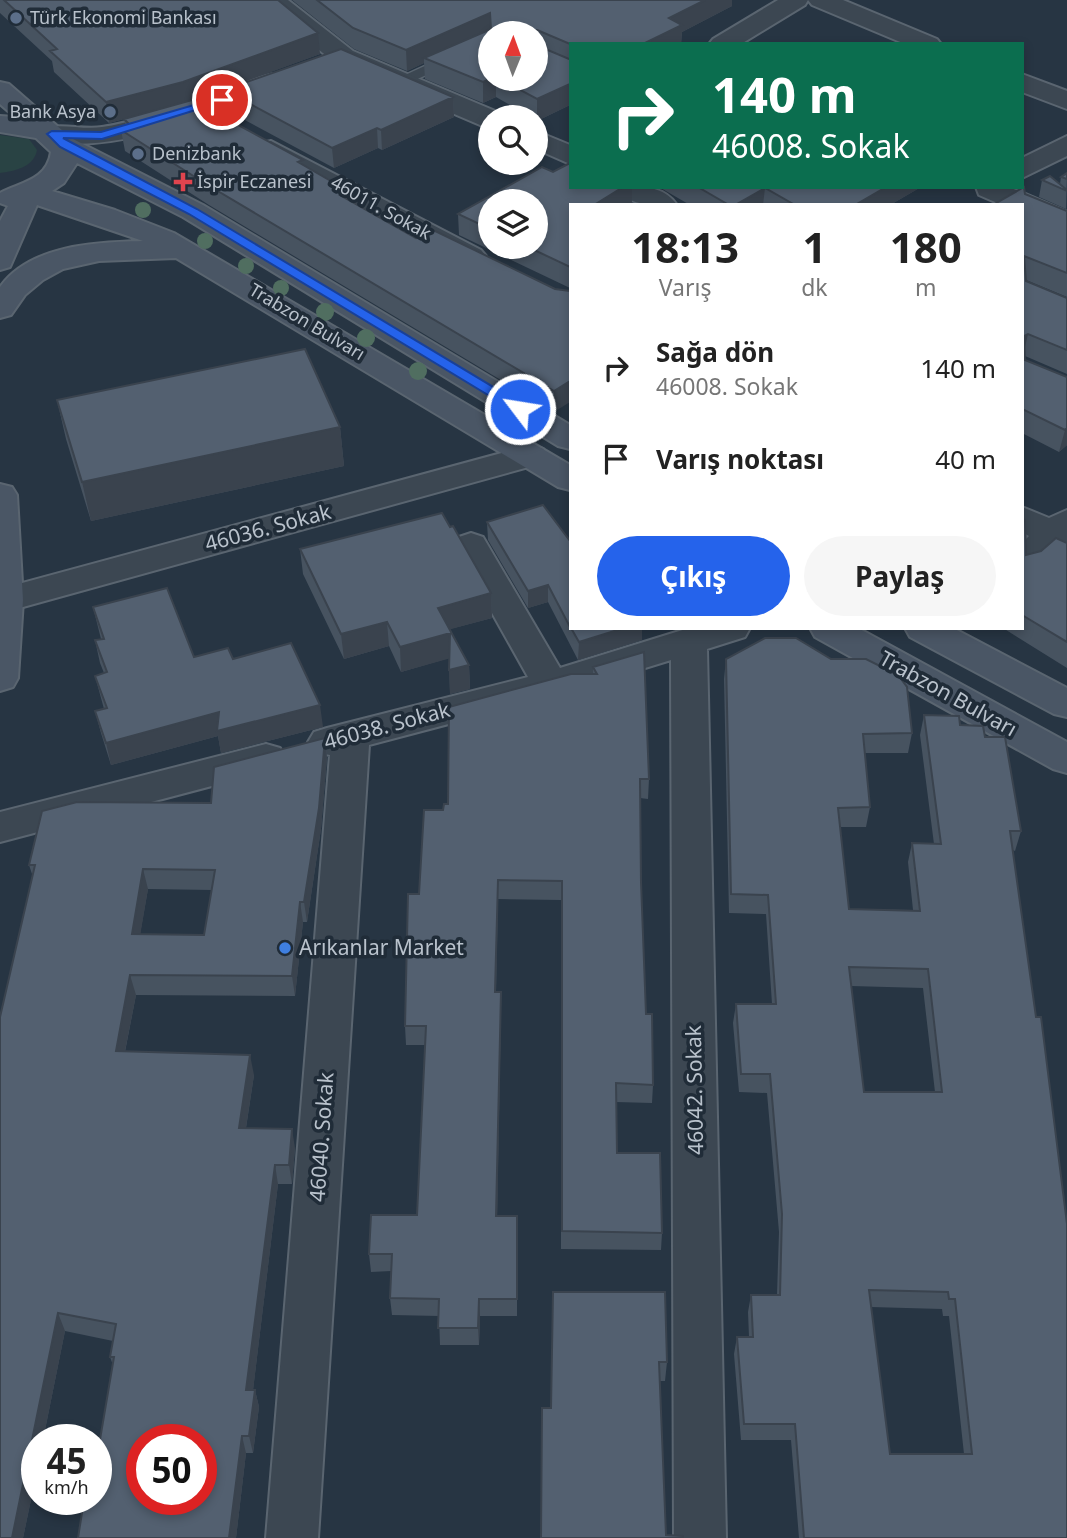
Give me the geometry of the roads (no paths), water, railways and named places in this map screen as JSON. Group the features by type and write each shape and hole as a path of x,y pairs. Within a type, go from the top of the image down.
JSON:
{"main road":[{"name":"Trabzon Bulvarı","path":"0,90 58,140 193,211 569,437"},
{"path":"0,124 36,128 58,140 67,157 62,170 49,183 15,197 0,261"},
{"name":"Trabzon Bulvarı","path":"15,197 106,216 185,250 569,478"},
{"path":"0,309 11,289 37,269 73,255 127,250 185,250"},
{"path":"0,495 5,600 0,678"},
{"name":"Trabzon Bulvarı","path":"832,630 1067,759"},
{"path":"937,631 1067,704"}],"street":[{"path":"272,0 320,66"},
{"path":"725,42 796,0"},
{"path":"821,0 923,42"},
{"path":"58,140 102,136 198,108 320,66 400,81 478,115"},
{"path":"1024,83 1067,101"},
{"name":"46011. Sokak","path":"198,108 492,266"},
{"path":"1024,169 1064,148"},
{"path":"634,189 659,203"},
{"path":"965,203 988,189"},
{"path":"992,189 1067,222"},
{"name":"46036. Sokak","path":"5,600 531,456"},
{"path":"1024,519 1062,533"},
{"path":"1024,562 1062,533"},
{"path":"471,545 551,684"},
{"name":"46038. Sokak","path":"0,827 551,684 726,630"},
{"name":"46042. Sokak","path":"689,643 700,1538"},
{"name":"46040. Sokak","path":"292,1538 351,736"}],"lane":[{"path":"400,81 478,46"}],"place":[{"name":"Türk Ekonomi Bankası","path":"16,18"},
{"name":"Bank Asya","path":"110,112"},
{"name":"Denizbank","path":"138,154"},
{"name":"İspir Eczanesi","path":"183,182"},
{"name":"Arıkanlar Market","path":"285,948"}]}
